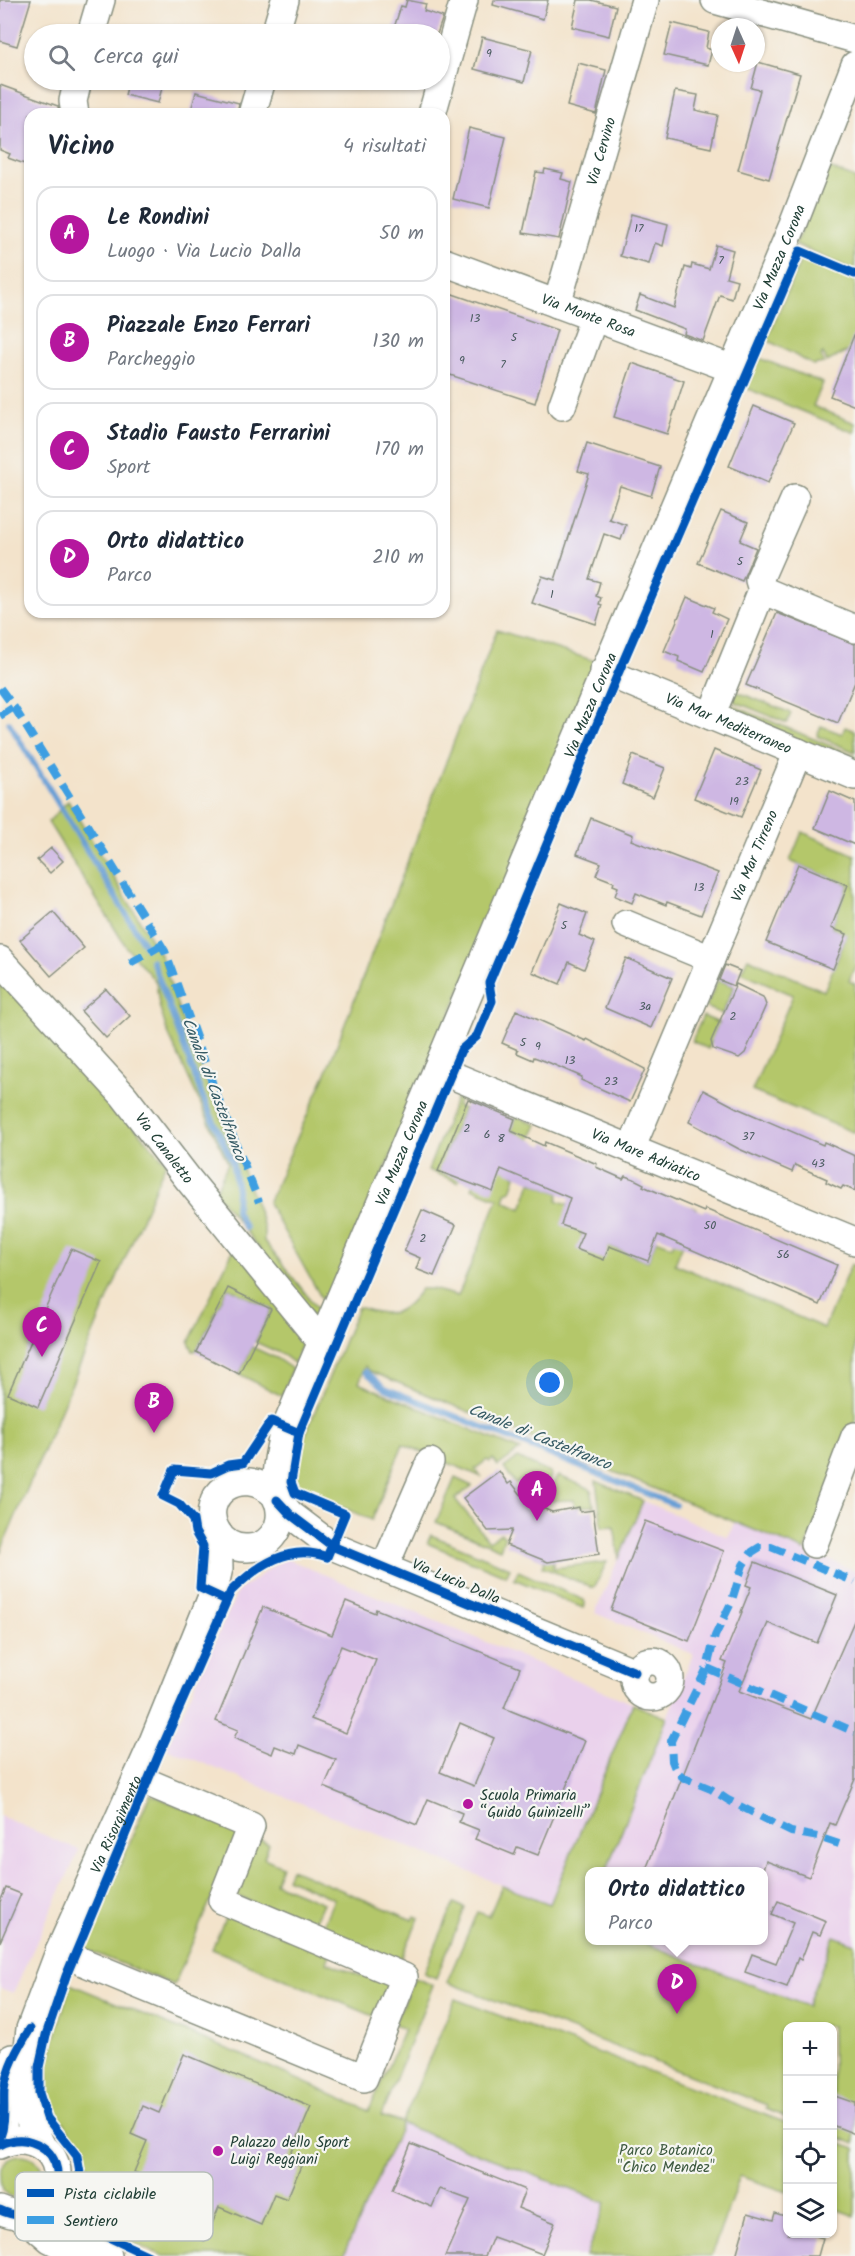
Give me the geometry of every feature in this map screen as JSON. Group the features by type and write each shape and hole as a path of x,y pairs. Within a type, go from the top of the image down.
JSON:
{"street":[{"path":"94,24 101,0"},
{"path":"278,24 285,0"},
{"path":"450,50 464,0"},
{"name":"Via Cervino","path":"557,304 645,0"},
{"path":"715,0 855,39"},
{"name":"Via Muzza Corona","path":"322,1343 603,671 733,369 793,225 855,65"},
{"path":"74,108 76,90"},
{"path":"254,108 259,90"},
{"path":"434,108 439,90"},
{"name":"Via Monte Rosa","path":"450,264 733,369"},
{"path":"562,406 594,317"},
{"path":"711,716 762,590 759,580 795,498"},
{"path":"762,590 855,629"},
{"name":"Via Mar Mediterraneo","path":"603,671 855,776"},
{"name":"Via Mar Tirreno","path":"631,1149 798,752"},
{"path":"626,924 711,959"},
{"name":"Via Canaletto","path":"0,960 124,1096 188,1179 322,1343"},
{"name":"Via Mare Adriatico","path":"437,1069 855,1241"},
{"name":"Via Risorgimento","path":"0,2137 3,2129 4,2087 13,2056 30,2029 59,1952 137,1778 216,1588 228,1571 277,1529 280,1513 276,1477 283,1434 322,1343"},
{"name":"Via Risorgimento","path":"216,1588 219,1569 218,1533 213,1521 215,1502 226,1487 239,1482 254,1468 283,1434"},
{"path":"814,1544 855,1436"},
{"path":"384,1568 430,1462"},
{"path":"239,1482 253,1481 262,1484 277,1498"},
{"name":"Via Lucio Dalla","path":"277,1498 291,1515 332,1546 635,1672"},
{"path":"218,1533 236,1547 260,1544"},
{"name":"Via Lucio Dalla","path":"260,1544 332,1546"},
{"path":"59,1952 364,2078 404,1977 222,1899 251,1826 137,1778"},
{"name":"Via Risorgimento","path":"30,2029 23,2092 26,2112 42,2147 51,2157 57,2172"},
{"path":"0,2145 22,2139 42,2147"},
{"path":"54,2241 82,2256"},
{"path":"88,2241 108,2256"}],"shaded area":[{"path":"643,1501 728,1537 735,1521 855,1571 855,1944 834,1936 807,2006 649,1945 768,1945 768,1867 585,1867 585,1919 166,1748 238,1591 285,1558 667,1718 693,1654 595,1613"},
{"path":"0,1816 79,1850 13,1993 0,1988"},
{"path":"402,2124 606,2203 586,2256 343,2256"}],"green space":[{"path":"829,168 855,178 855,271 795,244"},
{"path":"802,256 855,279 855,350 827,362 823,353 821,356 824,363 813,365 767,340"},
{"path":"759,358 823,383 813,406 855,423 855,433 746,388"},
{"path":"497,630 598,662 327,1308 268,1203 326,1073"},
{"path":"735,691 791,713 787,723 731,700"},
{"path":"729,704 855,756 855,765 726,710"},
{"path":"821,726 842,734 845,727 855,731 855,752 817,736"},
{"path":"68,801 161,956 192,1050 255,1202 264,1228 264,1241 321,1313 317,1322 215,1192 228,1163 167,1031 159,1005 156,982 127,948 48,822"},
{"path":"802,832 855,855 855,966 849,981 855,984 855,1133 752,1091 793,995 741,972 748,958 824,991 847,935 831,928 848,885 790,861"},
{"path":"0,978 166,1162 0,1553"},
{"path":"718,980 734,986 722,1014 706,1007"},
{"path":"703,1016 719,1023 708,1049 692,1041"},
{"path":"459,1091 463,1093 457,1106 464,1109 445,1153 451,1168 460,1178 458,1182 428,1170"},
{"path":"518,1117 537,1125 513,1174 516,1176 511,1191 506,1193 504,1201 522,1209 531,1182 559,1193 557,1200 585,1211 602,1182 581,1235 648,1261 656,1240 672,1246 685,1213 692,1207 697,1209 675,1264 824,1328 851,1264 855,1266 855,1421 805,1551 370,1371 365,1366 359,1383 520,1450 498,1466 493,1459 490,1462 487,1460 475,1469 482,1477 403,1444 372,1520 298,1488 294,1479 299,1450 358,1307 387,1313 401,1310 421,1289 432,1289 458,1296 498,1199 472,1188 484,1161 516,1133 511,1131"},
{"path":"235,1246 302,1333 303,1342 294,1363 282,1354 255,1342 271,1309 228,1288 197,1350 193,1351 189,1342"},
{"path":"252,1347 276,1358 292,1369 282,1396 239,1374"},
{"path":"517,1458 550,1473 551,1476 540,1499 534,1496 524,1479 515,1484 504,1468"},
{"path":"559,1476 591,1489 594,1506 575,1507 574,1500 546,1501"},
{"path":"455,1478 472,1486 455,1499 489,1541 501,1533 505,1536 500,1549 436,1522"},
{"path":"596,1481 643,1501 619,1558 614,1526 602,1527"},
{"path":"431,1535 510,1568 506,1576 427,1543"},
{"path":"547,1553 553,1556 553,1568 607,1562 594,1588 542,1567"},
{"path":"518,1571 584,1600 583,1608 514,1579"},
{"path":"633,1704 667,1718 608,1867 585,1867 585,1945 649,1945 807,2006 834,1936 855,1944 855,2144 837,2137 837,2022 783,2022 783,2116 766,2109 767,2105 447,1982 477,1912 489,1916 502,1886 550,1904"},
{"path":"150,1794 240,1832 174,1985 85,1949"},
{"path":"256,1838 269,1844 264,1858 282,1866 275,1883 323,1903 312,1927 234,1895"},
{"path":"291,1869 413,1920 415,1916 419,1918 399,1964 321,1930 334,1899 287,1878"},
{"path":"454,1903 465,1908 436,1978 424,1973"},
{"path":"227,1913 330,1955 327,1962 361,1976 365,1970 391,1981 376,2017 212,1949"},
{"name":"Parco Botanico \"Chico Mendez\"","path":"414,1978 433,1985 381,2116 402,2123 455,1999 783,2122 783,2191 740,2176 711,2256 586,2256 606,2203 402,2124 343,2256 164,2256 128,2241 213,2241 213,2172 89,2172 89,2166 65,2124 48,2102 48,2063 70,1984 254,2060 369,2111 404,2029 394,2024"},
{"path":"837,2142 855,2148 855,2216 837,2209"},
{"path":"21,2155 29,2157 42,2172 15,2172 15,2198 6,2192 1,2185 -1,2177 1,2169 13,2157"}],"building":[{"path":"0,0 31,0 17,46 0,41"},
{"path":"407,0 426,4 424,11 443,17 441,24 395,24 401,6 405,7"},
{"path":"494,0 548,0 543,19 493,5"},
{"path":"578,0 591,0 616,6 609,36 572,27"},
{"path":"672,23 709,32 706,48 711,50 711,54 708,65 664,55"},
{"path":"482,37 532,50 524,82 474,69"},
{"path":"578,63 606,70 596,114 567,106"},
{"path":"765,64 800,74 769,179 738,170 760,90 751,88 755,72 765,72"},
{"path":"0,85 58,106 58,108 24,108 24,164 8,158 10,154 0,150"},
{"path":"126,90 161,90 158,103 125,95"},
{"path":"675,91 698,95 695,110 718,115 711,148 665,138"},
{"path":"196,92 239,103 238,108 192,108"},
{"path":"469,128 506,137 489,208 453,199"},
{"path":"545,169 563,173 561,179 572,182 559,239 523,233 536,172 544,173"},
{"path":"631,214 668,224 663,246 655,243 649,264 620,256"},
{"path":"716,245 733,250 726,277 737,280 732,299 720,295 703,341 684,334 685,329 635,310 640,295 674,308 685,267 691,269 692,264 709,269"},
{"path":"450,293 557,330 535,403 450,375"},
{"path":"855,335 855,406 830,396"},
{"path":"632,363 684,381 667,434 614,417"},
{"path":"754,406 794,423 768,483 729,466"},
{"path":"587,443 660,467 651,496 620,486 609,519 626,525 621,540 604,534 589,579 600,582 596,596 601,598 599,604 602,605 596,624 532,603 542,576 555,580 589,474 578,471"},
{"path":"721,511 748,522 740,541 756,548 742,581 698,563"},
{"path":"687,597 714,608 712,612 727,619 704,672 678,661 679,657 664,651"},
{"path":"777,613 855,644 855,682 838,723 746,685"},
{"path":"714,750 761,770 741,817 694,798"},
{"path":"633,755 665,768 653,797 622,784"},
{"path":"830,791 855,802 855,845 815,828"},
{"path":"591,818 633,835 631,840 718,873 701,915 636,893 632,903 615,896 618,887 613,885 614,882 596,875 601,863 577,854"},
{"path":"51,848 63,861 50,873 37,860"},
{"path":"798,864 848,885 831,928 847,934 833,969 766,942"},
{"path":"561,903 587,914 579,935 595,942 584,969 569,962 560,984 532,972"},
{"path":"53,912 84,948 51,976 20,940"},
{"path":"626,958 672,978 651,1028 605,1008"},
{"path":"725,965 740,971 734,986 719,980"},
{"path":"736,984 763,997 766,1005 745,1053 739,1058 713,1049 711,1041"},
{"path":"106,989 130,1016 106,1038 81,1011"},
{"path":"516,1010 586,1041 587,1039 645,1069 630,1102 550,1063 534,1057 533,1060 517,1053 518,1050 502,1043"},
{"path":"703,1090 737,1108 823,1145 824,1142 855,1156 855,1191 843,1186 841,1189 826,1182 827,1179 795,1165 792,1172 739,1149 689,1122"},
{"path":"468,1099 515,1119 511,1131 544,1146 545,1142 597,1164 596,1167 623,1179 625,1176 634,1179 644,1184 643,1186 704,1212 705,1209 837,1265 820,1305 658,1235 648,1261 609,1246 604,1260 576,1249 583,1233 561,1225 570,1198 501,1169 493,1192 438,1171"},
{"path":"422,1210 456,1225 434,1276 416,1269 420,1258 404,1251"},
{"path":"71,1249 101,1262 38,1407 8,1394"},
{"path":"228,1288 271,1309 239,1374 196,1352"},
{"path":"499,1471 508,1484 511,1482 527,1502 552,1512 579,1507 580,1512 593,1510 599,1554 548,1562 506,1545 512,1530 488,1531 463,1498"},
{"path":"645,1521 724,1551 689,1641 611,1610"},
{"path":"755,1562 837,1595 817,1643 768,1623 739,1691 811,1719 855,1619 855,1779 835,1825 830,1823 809,1877 766,1861 764,1867 647,1867 727,1663 722,1661 751,1587 746,1585"},
{"path":"346,1601 375,1613 376,1609 520,1668 504,1708 585,1741 538,1855 517,1847 514,1855 475,1839 479,1830 459,1822 462,1813 428,1799 417,1825 324,1787 336,1760 299,1745 296,1754 275,1746 272,1754 234,1738 238,1730 216,1721 263,1607 332,1635","holes":["341,1646 376,1660 346,1733 311,1719","460,1723 494,1738 474,1786 440,1772"]},
{"path":"6,1888 21,1894 0,1942 0,1902"},
{"path":"778,1901 826,1921 820,1935 812,1932 801,1960 798,1958 787,1987 745,1972 752,1954 776,1963 793,1923 772,1914"},
{"name":"Palazzo dello Sport Luigi Reggiani","path":"184,2054 311,2107 288,2161 301,2166 287,2199 274,2194 261,2225 219,2207 213,2222 213,2172 134,2172 147,2141 131,2134 143,2106 159,2113"},
{"path":"837,2097 855,2103 855,2134 837,2127"},
{"path":"411,2144 525,2190 518,2208 555,2223 542,2254 493,2237 485,2256 445,2256 470,2200 440,2189 432,2207 392,2190"},
{"path":"748,2213 773,2220 775,2213 783,2215 783,2238 823,2238 818,2256 736,2256"}],"waterway":[{"name":"Canale di Castelfranco","path":"9,723 146,947"},
{"name":"Canale di Castelfranco","path":"152,960 203,1098 232,1161 237,1190 236,1211 245,1228"},
{"name":"Canale di Castelfranco","path":"366,1372 385,1388 675,1505"}],"marked path":[{"path":"0,688 165,951 216,1093 259,1202"},
{"path":"0,716 14,707"},
{"path":"130,963 162,945"},
{"path":"839,1844 791,1832 711,1789 684,1778 676,1771 672,1761 671,1741 707,1668 715,1636 731,1603 743,1565 752,1552 760,1547 771,1547 855,1582"},
{"path":"707,1668 855,1732"}],"cycle path":[{"path":"80,2172 77,2156 47,2118 39,2093 39,2067 46,2035 66,1976 159,1754 231,1591 252,1573 274,1559 300,1553 313,1553 327,1557 345,1514 295,1493 291,1482 299,1433 461,1050 477,1036 492,1001 489,983 617,676 800,251 855,274"},
{"path":"226,1600 200,1588 203,1546 195,1532 193,1520 179,1504 163,1496 174,1470 211,1473 228,1465 243,1463 271,1421 299,1433"},
{"path":"277,1500 291,1515 332,1546 635,1672"},
{"path":"0,2137 4,2119 4,2090 8,2073 30,2029"},
{"path":"0,2145 16,2140 32,2142 47,2151 55,2163 56,2172"},
{"path":"0,2210 15,2214"},
{"path":"117,2241 149,2256"}],"place":[{"name":"Stadio Fausto Ferrarini","path":"42,1357"},
{"name":"Piazzale Enzo Ferrari","path":"154,1433"},
{"name":"Le Rondini","path":"537,1521"},
{"name":"Scuola Primaria “Guido Guinizelli”","path":"468,1804"},
{"name":"Orto didattico","path":"677,2014"},
{"name":"Palazzo dello Sport Luigi Reggiani","path":"218,2151"}]}
